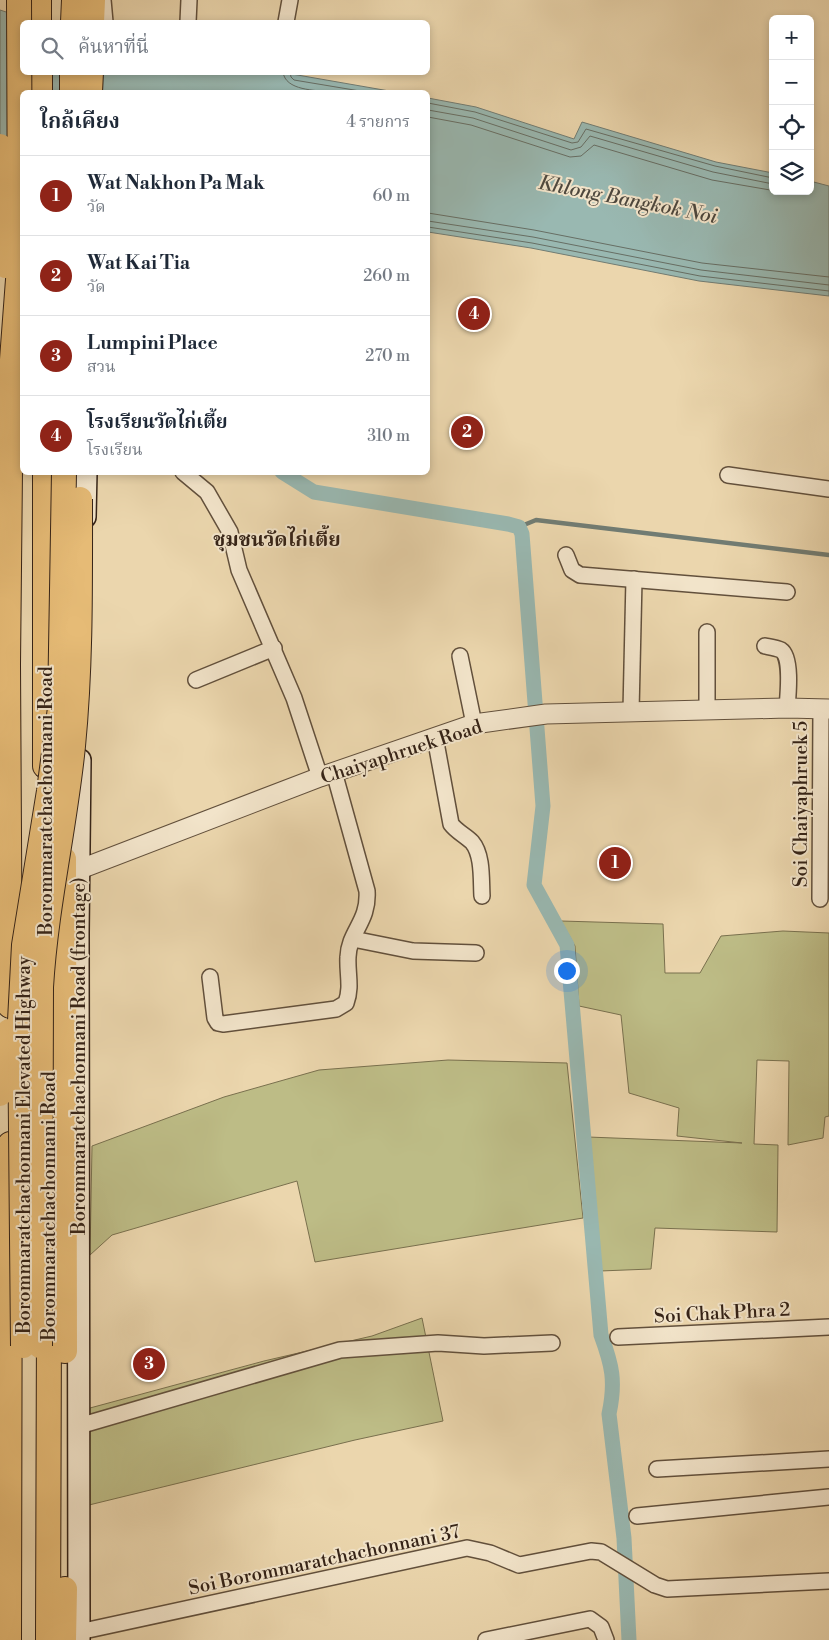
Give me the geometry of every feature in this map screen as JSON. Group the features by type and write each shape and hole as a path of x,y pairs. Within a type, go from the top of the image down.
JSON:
{"main road":[{"name":"Borommaratchachonnani Road","path":"9,1640 11,892 8,665 11,373 20,252 19,0"},
{"path":"39,0 39,20"},
{"path":"62,0 62,20"},
{"path":"74,0 74,20"},
{"path":"92,20 93,0"},
{"path":"40,75 40,90"},
{"path":"61,75 61,90"},
{"path":"72,75 72,90"},
{"path":"90,90 91,75"},
{"path":"0,146 11,373"},
{"path":"0,236 8,228 20,222"},
{"name":"Borommaratchachonnani Road","path":"45,475 43,600 49,1332 48,1640"},
{"name":"Borommaratchachonnani Elevated Highway","path":"41,1640 20,1091 24,946 49,791 60,708 64,475"},
{"name":"Borommaratchachonnani Elevated Highway","path":"23,1640 40,987 50,892 63,822 73,744 78,671 80,475"},
{"name":"Borommaratchachonnani Road (frontage)","path":"74,1637 79,1426 78,870 86,475"},
{"path":"44,650 81,735"},
{"path":"0,737 8,665"},
{"path":"63,822 74,1637"},
{"path":"0,1094 24,946"}],"street":[{"path":"103,0 105,20"},
{"path":"188,20 189,0"},
{"path":"286,20 290,0"},
{"path":"187,475 207,492 230,532 240,570 327,775 367,891 366,913 353,939 348,956 348,997 344,1006 336,1009 223,1024 218,1023 210,977"},
{"path":"728,475 829,489"},
{"path":"566,555 572,570 580,575 787,592"},
{"path":"631,711 634,579"},
{"path":"707,710 708,632"},
{"path":"765,646 780,650 786,654 788,665 787,708"},
{"path":"196,680 274,648"},
{"path":"460,656 474,724"},
{"name":"Chaiyaphruek Road","path":"78,870 327,775 474,724 520,716 546,714 787,708 825,709"},
{"name":"Soi Chaiyaphruek 5","path":"820,899 824,868 825,709"},
{"path":"435,737 451,824 474,844 478,854 482,896"},
{"path":"353,939 413,951 476,953"},
{"name":"Soi Chak Phra 2","path":"618,1337 829,1327"},
{"path":"79,1426 340,1350 438,1343 484,1346 552,1343"},
{"path":"657,1469 829,1459"},
{"path":"637,1516 829,1497"},
{"name":"Soi Borommaratchachonnani 37","path":"74,1637 467,1548 490,1552 518,1565 591,1551 601,1552 655,1585 668,1589 829,1581"},
{"path":"486,1640 590,1619 601,1627 606,1640"}],"shaded area":[{"path":"561,921 663,924 665,973 700,973 721,936 783,931 829,933 829,1116 825,1117 823,1138 788,1145 789,1061 757,1060 754,1144 778,1145 777,1232 655,1228 651,1269 600,1271 588,1137 742,1143 677,1136 679,1108 629,1093 621,1015 579,1006 575,946"},
{"path":"448,1060 567,1063 583,1218 315,1262 297,1181 112,1235 90,1255 92,1146 224,1097 319,1070"},
{"path":"422,1318 443,1421 355,1440 89,1505 90,1408 264,1361 372,1336"}],"water":[{"path":"0,10 31,20 20,20 20,75 297,75 384,90 20,90 20,100 0,180"},
{"name":"Khlong Bangkok Noi","path":"430,98 476,107 574,139 582,122 716,162 769,172 769,195 814,195 814,182 829,186 829,296 699,281 531,248 430,232"}],"waterway":[{"path":"287,475 314,492 508,524 519,527 522,534 543,806 534,885 567,945 601,1335 612,1373 609,1414 624,1538 629,1640"},
{"path":"519,527 536,520 829,555"}],"place":[{"name":"โรงเรียนวัดไก่เตี้ย","path":"474,314"},
{"name":"Wat Kai Tia","path":"467,432"},
{"name":"Wat Nakhon Pa Mak","path":"615,863"},
{"name":"Lumpini Place","path":"149,1364"}],"district":[{"name":"ชุมชนวัดไก่เตี้ย","path":"277,539"}]}
